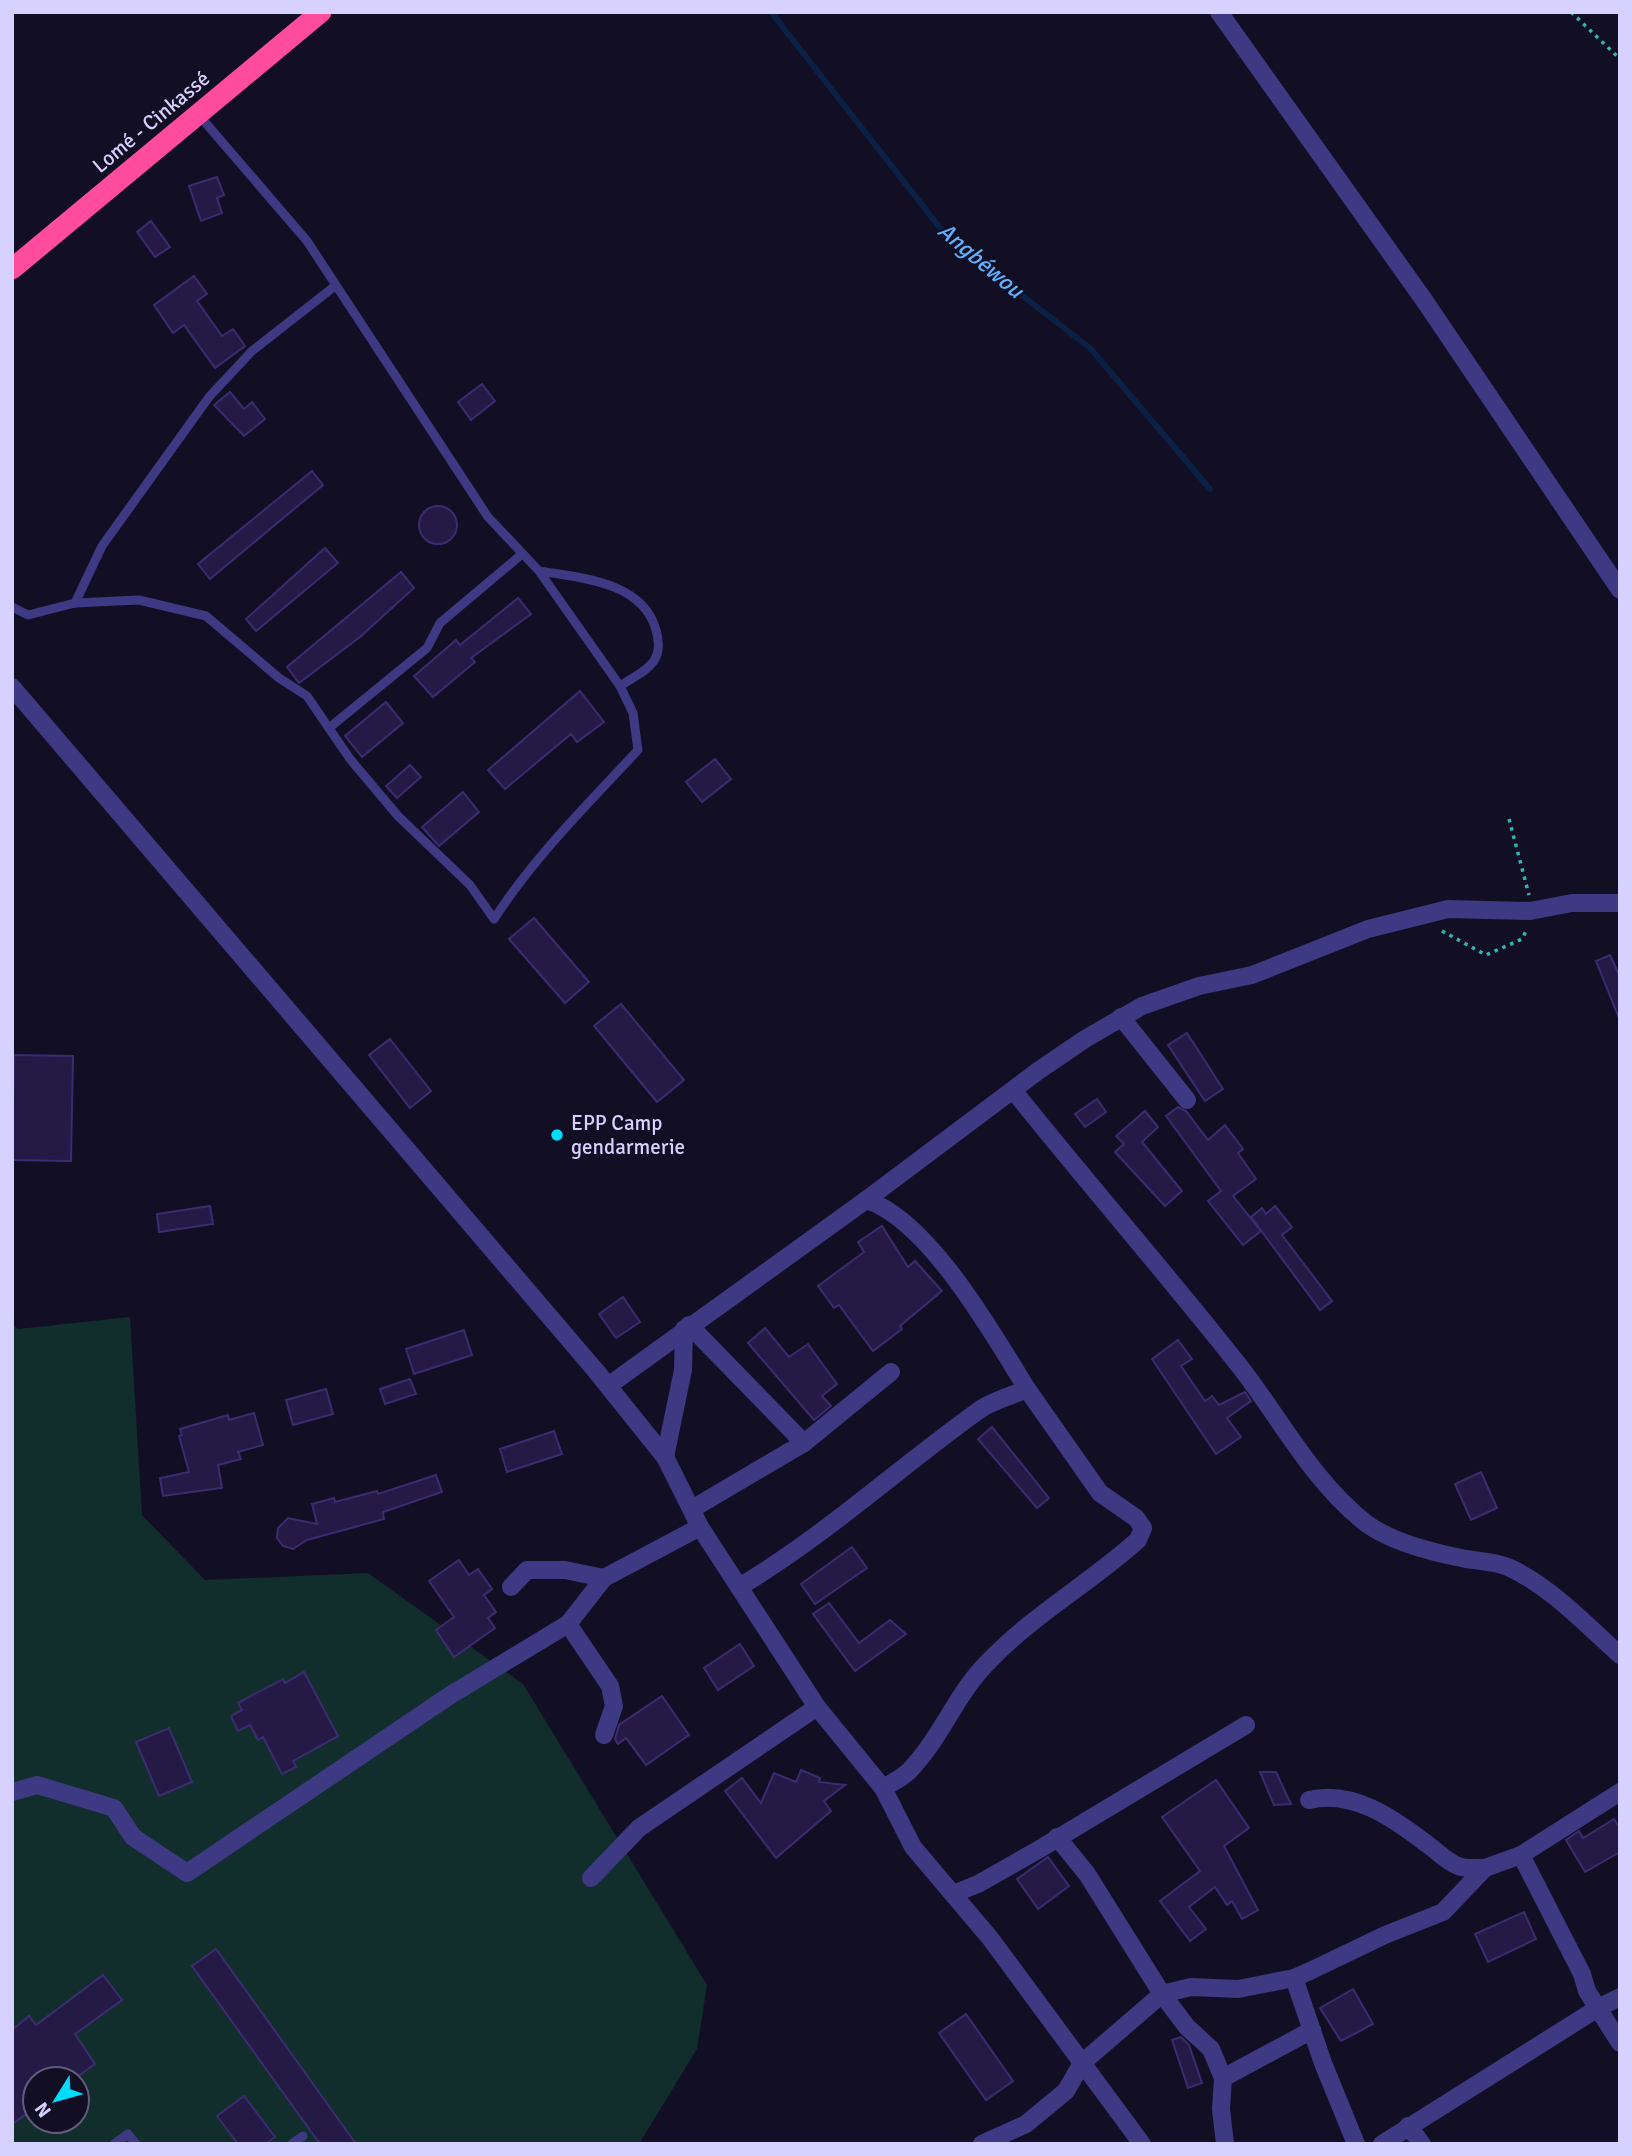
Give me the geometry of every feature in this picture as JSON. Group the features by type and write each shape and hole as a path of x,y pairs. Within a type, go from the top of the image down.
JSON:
{"highway":[{"name":"Lomé - Cinkassé","path":"12,269 321,12"}],"street":[{"path":"1219,12 1423,300 1620,590"},
{"path":"12,687 608,1386 665,1457 700,1527 817,1707 883,1788 913,1847 990,1938 1142,2144"},
{"path":"608,1386 686,1327 866,1200 1066,1051 1121,1017 1159,998 1252,975 1368,929 1448,909 1530,911 1572,903 1620,903"},
{"path":"1121,1017 1187,1100"},
{"path":"1013,1090 1188,1301 1257,1389 1302,1455 1342,1503 1370,1526 1412,1544 1446,1555 1506,1566 1550,1593 1620,1655"},
{"path":"866,1200 883,1206 902,1219 952,1276 981,1314 1027,1389 1048,1415 1100,1493 1136,1518 1143,1528 1138,1540 1129,1548 1054,1604 990,1659 969,1682 941,1730 909,1772 883,1788"},
{"path":"686,1327 804,1443"},
{"path":"665,1457 683,1370 686,1327"},
{"path":"692,1509 804,1443 891,1372"},
{"path":"739,1587 779,1563 862,1504 980,1409 1027,1389"},
{"path":"12,1792 37,1785 114,1808 133,1837 187,1873 449,1696 568,1624 604,1578 700,1527"},
{"path":"511,1587 527,1570 565,1570 604,1578"},
{"path":"568,1624 610,1686 614,1706 604,1735"},
{"path":"591,1878 639,1829 817,1707"},
{"path":"953,1894 978,1884 1246,1725"},
{"path":"1309,1800 1327,1796 1362,1802 1450,1862 1461,1867 1485,1868 1521,1854 1620,1792"},
{"path":"1057,1837 1087,1874 1162,1994 1187,2027 1211,2049 1223,2078 1221,2109 1225,2144"},
{"path":"1521,1854 1582,1974 1587,1991 1620,2043"},
{"path":"982,2144 1036,2116 1066,2091 1082,2063 1162,1994 1191,1987 1238,1989 1294,1978 1443,1912 1485,1868"},
{"path":"1294,1978 1323,2063 1356,2144"},
{"path":"1382,2144 1598,2008 1620,1997"},
{"path":"1223,2078 1312,2030"},
{"path":"1408,2126 1422,2144"}],"lane":[{"path":"12,607 28,615 75,603 139,600 206,616 279,678 307,696 398,816 470,885 494,919 520,879 560,832 638,750 633,713 620,686 539,571 488,517 307,241 198,114"},
{"path":"75,603 102,546 209,397 252,351 335,286"},
{"path":"329,728 427,648 440,623 522,554"},
{"path":"539,571 577,577 623,590 652,613 661,646 653,665 620,686"},
{"path":"114,2144 128,2134 136,2144"},
{"path":"292,2144 303,2136"}],"path":[{"path":"1571,12 1620,59"}],"green space":[{"path":"130,1317 142,1515 205,1580 368,1573 523,1684 707,1985 697,2049 639,2144 12,2144 12,1325 18,1329"}],"building":[{"path":"217,177 224,195 217,198 222,213 201,221 189,186"},
{"path":"151,221 170,247 155,257 137,232"},
{"path":"194,276 207,294 197,301 222,336 233,329 245,346 215,368 184,325 173,333 154,305"},
{"path":"482,384 495,401 471,420 458,402"},
{"path":"230,392 244,409 252,402 265,419 244,436 214,405"},
{"path":"312,471 323,485 210,579 198,564"},
{"path":"438,506 452,511 457,525 452,539 438,544 424,539 419,525 424,511"},
{"path":"325,548 338,563 256,631 246,619"},
{"path":"401,572 414,588 360,637 299,683 287,667"},
{"path":"518,598 531,614 471,658 475,662 433,697 414,676 456,640 460,645"},
{"path":"580,691 604,722 577,742 571,734 505,789 488,770"},
{"path":"386,702 403,723 362,757 345,736"},
{"path":"715,759 731,779 702,802 686,782"},
{"path":"410,765 421,777 397,798 386,786"},
{"path":"463,792 479,812 439,846 422,827"},
{"path":"534,918 589,982 565,1003 509,939"},
{"path":"1610,955 1620,977 1619,1018 1596,961"},
{"path":"621,1004 684,1080 657,1102 594,1026"},
{"path":"1187,1033 1223,1089 1205,1101 1168,1045"},
{"path":"390,1039 431,1091 410,1108 369,1055"},
{"path":"14,1055 73,1056 71,1161 12,1160"},
{"path":"1097,1099 1106,1112 1085,1127 1075,1114"},
{"path":"1178,1107 1186,1111 1208,1140 1225,1125 1243,1149 1238,1153 1256,1179 1233,1196 1261,1231 1243,1245 1208,1201 1221,1191 1166,1116"},
{"path":"1145,1111 1158,1127 1142,1142 1182,1191 1165,1206 1115,1152 1124,1144 1116,1136"},
{"path":"210,1206 213,1224 159,1232 157,1214"},
{"path":"1275,1206 1292,1227 1282,1235 1332,1301 1320,1310 1251,1217 1262,1208 1266,1214"},
{"path":"882,1226 908,1267 915,1261 942,1291 900,1326 902,1329 873,1351 839,1305 834,1308 818,1286 864,1252 858,1242"},
{"path":"623,1297 640,1322 616,1338 599,1314"},
{"path":"765,1328 789,1357 808,1344 837,1384 822,1396 831,1406 814,1420 748,1343"},
{"path":"464,1330 472,1355 414,1374 406,1349"},
{"path":"1178,1340 1192,1359 1181,1366 1205,1401 1212,1396 1219,1405 1245,1392 1251,1401 1227,1418 1241,1437 1216,1454 1152,1359"},
{"path":"410,1379 416,1394 385,1404 380,1389"},
{"path":"326,1389 333,1414 293,1425 286,1400"},
{"path":"254,1413 263,1445 238,1452 241,1459 218,1465 222,1488 163,1496 160,1478 189,1472 179,1436 182,1435 180,1429 228,1415 229,1420"},
{"path":"992,1427 1049,1498 1037,1508 978,1439"},
{"path":"554,1431 562,1454 507,1472 500,1449"},
{"path":"1481,1472 1497,1508 1471,1520 1455,1484"},
{"path":"436,1475 442,1492 383,1512 384,1519 307,1540 293,1549 283,1546 277,1538 278,1528 288,1518 317,1524 312,1504 334,1498 335,1502 377,1491 378,1494"},
{"path":"852,1547 867,1568 815,1604 801,1584"},
{"path":"459,1560 469,1575 478,1569 492,1589 484,1595 496,1612 488,1618 495,1628 454,1657 436,1630 454,1617 429,1581"},
{"path":"829,1603 859,1643 890,1620 906,1634 855,1671 813,1614"},
{"path":"740,1644 754,1666 718,1690 704,1668"},
{"path":"304,1672 338,1736 293,1761 296,1767 282,1774 263,1737 258,1740 250,1725 238,1731 231,1716 242,1710 238,1703 283,1679 285,1683"},
{"path":"662,1696 689,1735 646,1765 626,1738 618,1744 615,1739 619,1725"},
{"path":"169,1728 192,1782 159,1796 136,1742"},
{"path":"801,1770 820,1778 819,1782 845,1785 824,1801 831,1811 776,1858 725,1791 742,1778 761,1803 774,1773 796,1782"},
{"path":"1260,1772 1276,1772 1291,1804 1274,1805"},
{"path":"1216,1780 1249,1828 1224,1846 1258,1910 1242,1919 1232,1901 1227,1905 1215,1887 1189,1907 1206,1929 1190,1941 1160,1901 1200,1871 1162,1817"},
{"path":"1614,1819 1620,1828 1620,1852 1585,1872 1566,1840 1579,1831 1583,1838"},
{"path":"1048,1857 1069,1886 1038,1909 1017,1879"},
{"path":"1524,1912 1536,1939 1488,1962 1475,1934"},
{"path":"216,1949 356,2144 320,2144 192,1966"},
{"path":"103,1975 122,2000 75,2034 95,2064 91,2067 21,2065 21,2118 12,2124 12,2030 29,2016 36,2025"},
{"path":"1353,1989 1373,2024 1341,2041 1320,2008"},
{"path":"966,2014 1013,2081 986,2100 939,2033"},
{"path":"1181,2037 1189,2045 1202,2083 1188,2088 1172,2040"},
{"path":"244,2096 275,2137 265,2144 238,2144 217,2116"}],"waterway":[{"name":"Angbéwou","path":"771,12 948,238 1090,348 1210,489"}],"place":[{"name":"EPP Camp gendarmerie","path":"557,1135"}]}
